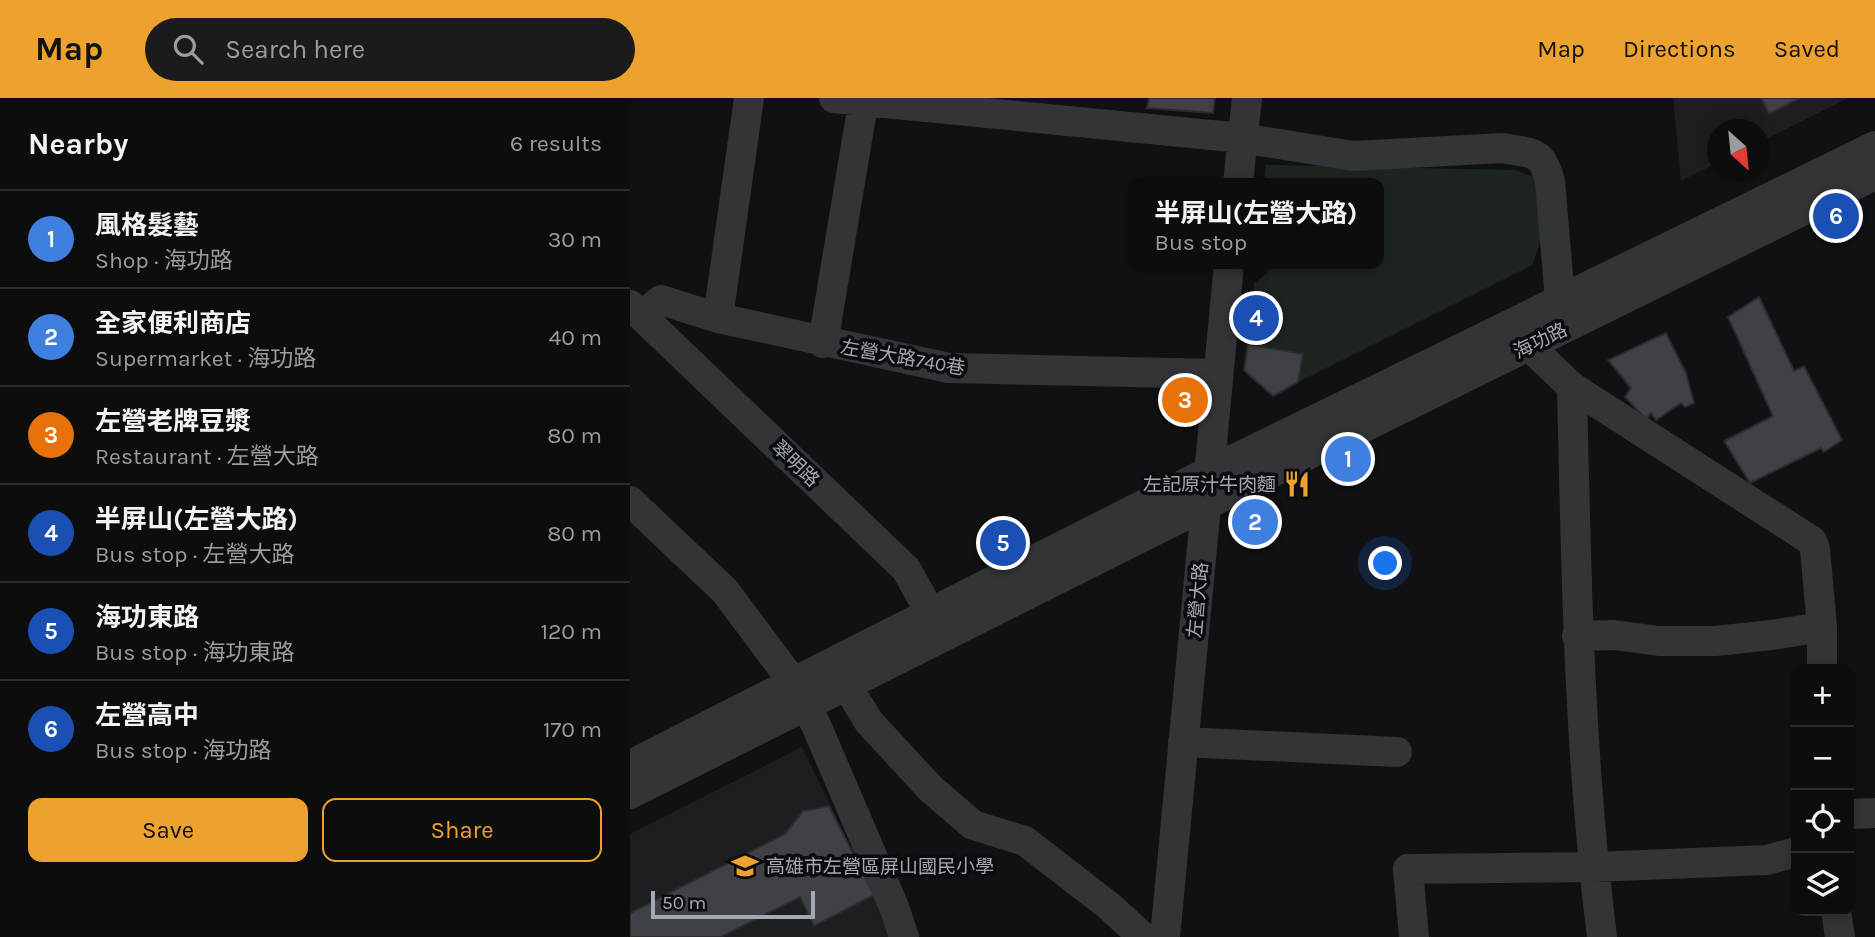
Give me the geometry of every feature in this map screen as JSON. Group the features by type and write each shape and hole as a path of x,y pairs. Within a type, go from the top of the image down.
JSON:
{"street":[{"path":"719,318 749,98"},
{"path":"1238,178 1247,98"},
{"path":"823,343 853,99 1242,138 1353,156 1503,148 1541,157 1546,164 1550,181 1566,312"},
{"name":"海功路","path":"937,624 1206,505 1875,146"},
{"name":"海功路","path":"1566,312 1875,175"},
{"name":"左營大路","path":"1165,937 1228,269"},
{"name":"左營大路740巷","path":"636,311 661,300 719,318 823,343 949,368 1218,374"},
{"name":"翠明路","path":"636,311 906,569 937,624"},
{"path":"1522,334 1572,387 1812,541 1822,627 1822,664"},
{"name":"海功路","path":"937,624 1208,471 1522,334"},
{"path":"1572,387 1577,636 1593,867 1602,937"},
{"path":"630,501 725,591 799,694 816,725 904,937"},
{"path":"630,794 799,694 937,624"},
{"path":"1577,636 1614,635 1658,641 1716,640 1822,627"},
{"path":"839,673 869,722 931,789 973,825 1025,841 1109,906 1143,937"},
{"path":"630,765 799,694"},
{"path":"1183,743 1397,752"},
{"path":"1854,814 1875,813"},
{"path":"1413,937 1408,869 1593,867 1767,860 1792,853"},
{"path":"1837,916 1840,937"}],"shaded area":[{"path":"1673,98 1848,98 1770,137 1770,119 1707,119 1707,168 1681,181"},
{"path":"1266,165 1515,170 1536,178 1541,240 1532,265 1298,382 1303,354 1248,344 1256,269 1384,269 1384,178 1265,178"},
{"name":"高雄市左營區屏山國民小學","path":"802,747 874,895 888,937 630,937 630,834"}],"building":[{"path":"1149,98 1215,98 1213,113 1147,108"},
{"path":"1761,98 1800,98 1769,114"},
{"path":"1759,297 1794,371 1804,366 1842,440 1824,452 1821,448 1750,483 1724,441 1773,416 1728,317"},
{"path":"1666,333 1686,373 1694,403 1685,407 1681,403 1656,420 1651,413 1646,419 1625,397 1631,388 1608,360"},
{"path":"1248,344 1303,354 1298,382 1273,396 1244,370"},
{"path":"829,806 874,895 814,926 800,897 721,937 630,937 630,913 785,834 803,811"}],"place":[{"name":"左營高中","path":"1836,216"},
{"name":"半屏山(左營大路)","path":"1256,318"},
{"name":"左營老牌豆漿","path":"1185,400"},
{"name":"風格髮藝","path":"1348,459"},
{"name":"左記原汁牛肉麵","path":"1297,484"},
{"name":"全家便利商店","path":"1255,522"},
{"name":"海功東路","path":"1003,543"},
{"name":"高雄市左營區屏山國民小學","path":"745,866"}]}
